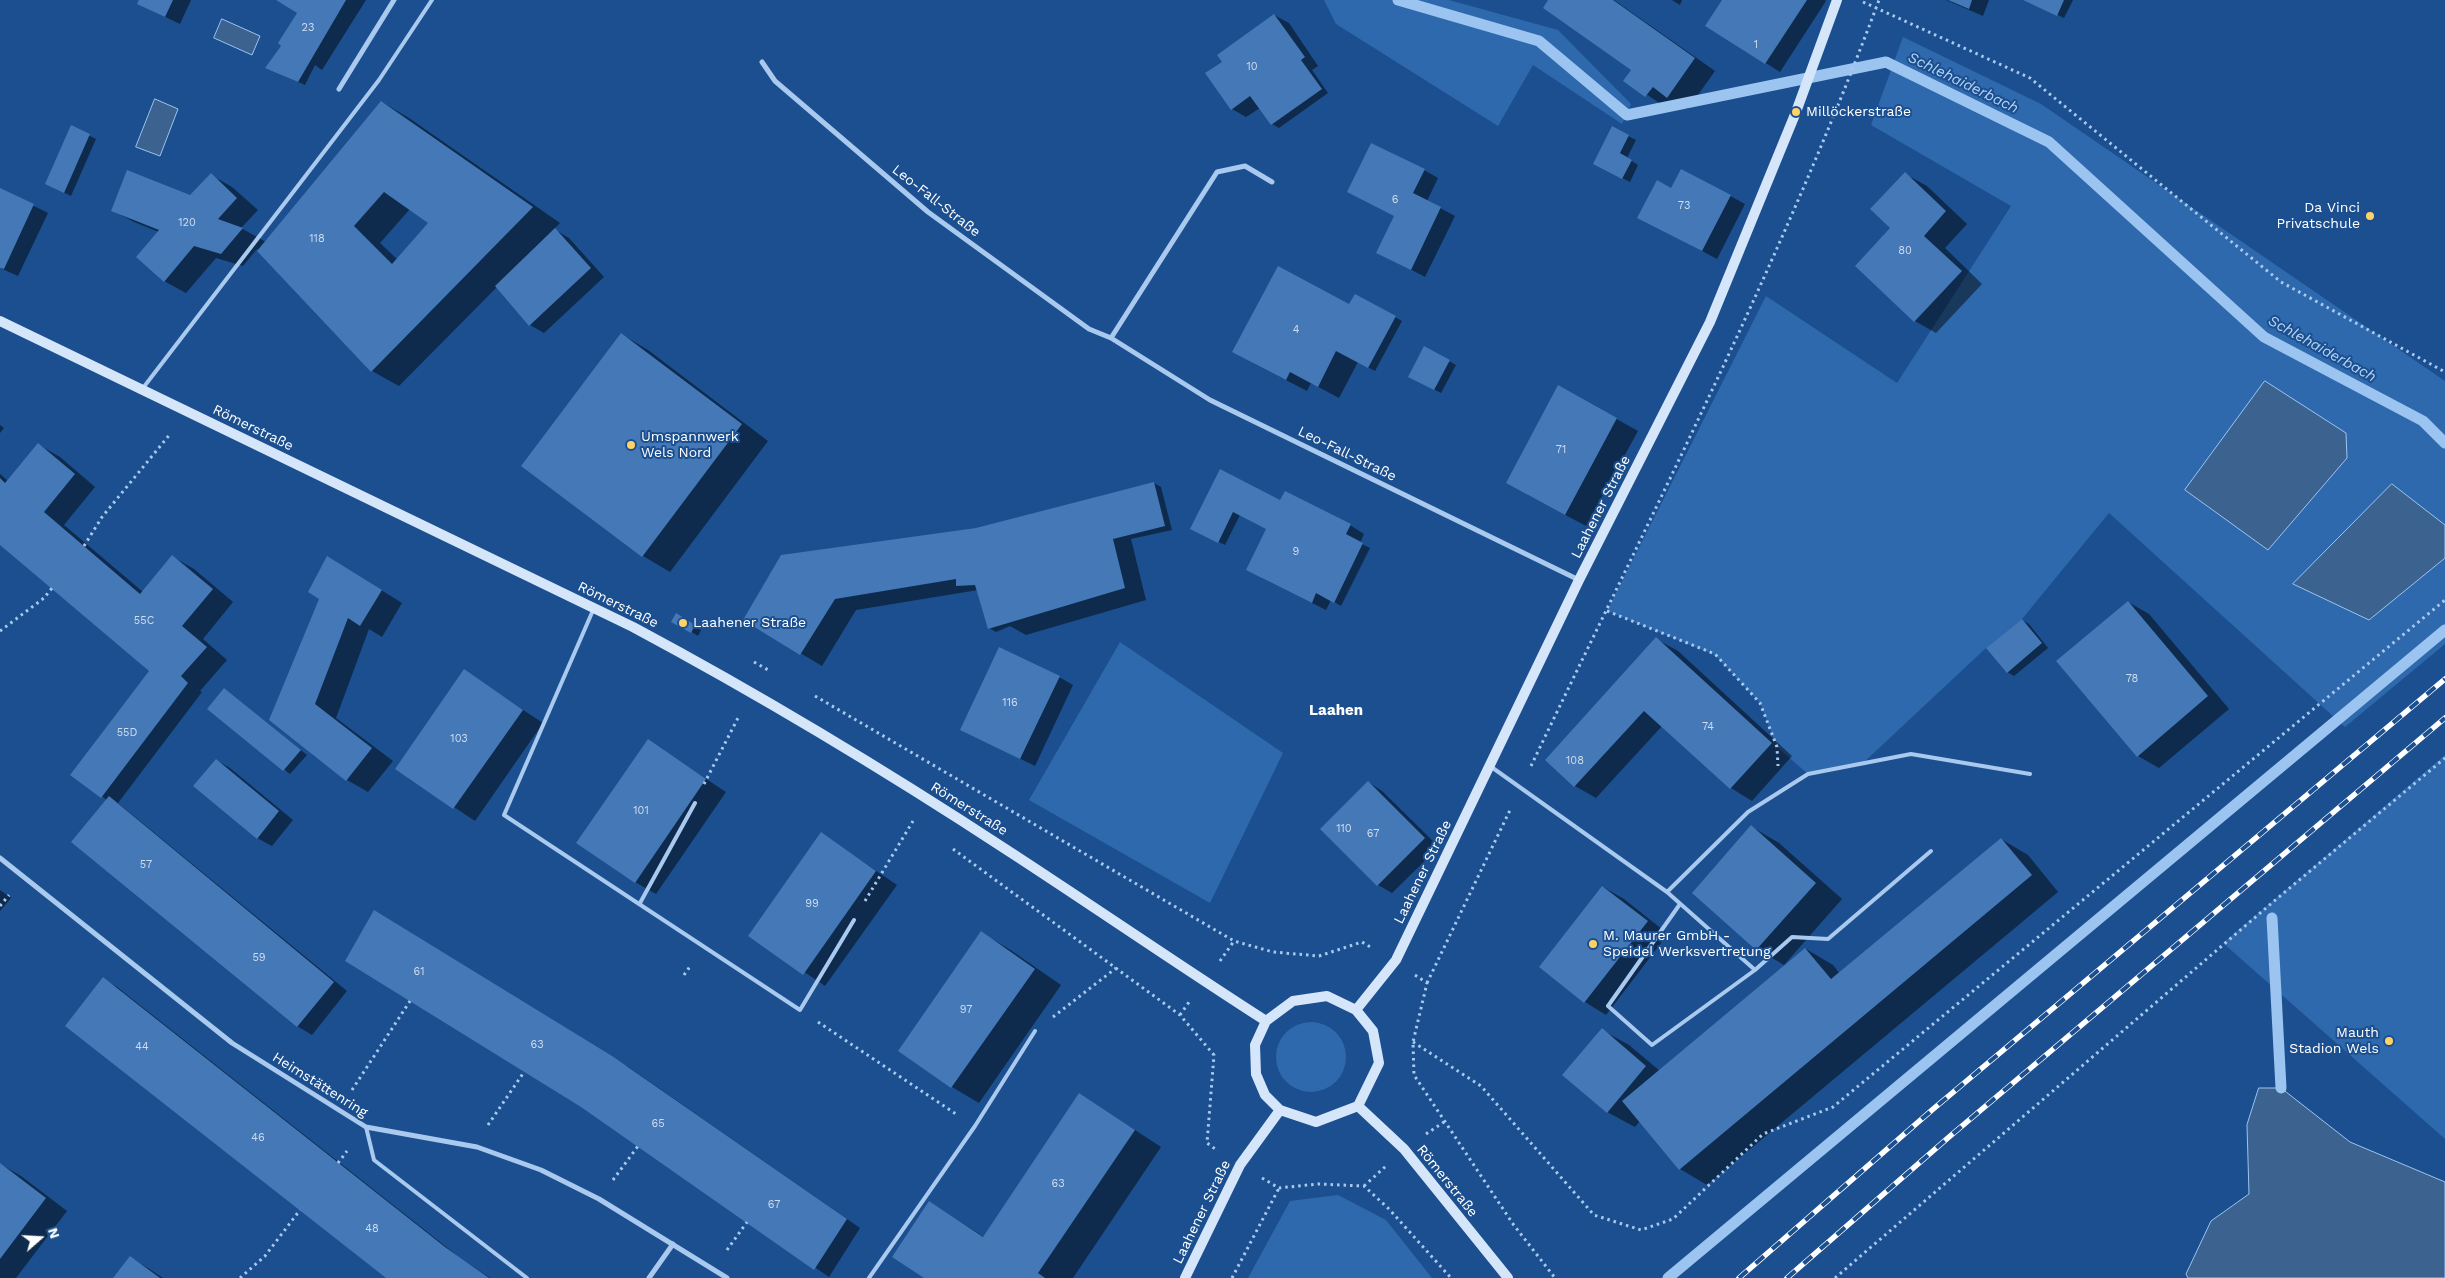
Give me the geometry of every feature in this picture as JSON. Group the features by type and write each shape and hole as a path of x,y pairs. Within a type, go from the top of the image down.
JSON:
{"main road":[{"name":"Laahener Straße","path":"1356,1010 1396,960 1579,580 1710,322 1796,112 1837,0"},
{"name":"Römerstraße","path":"0,321 674,648 808,726 1009,851 1266,1022"},
{"path":"1327,996 1356,1010 1374,1031 1379,1063 1358,1106 1316,1122 1280,1110 1265,1095 1256,1074 1256,1044 1266,1022 1292,1001 1327,996"},
{"name":"Römerstraße","path":"1358,1106 1404,1149 1508,1278"},
{"name":"Laahener Straße","path":"1185,1278 1240,1165 1280,1110"}],"street":[{"path":"339,89 394,0"},
{"name":"Leo-Fall-Straße","path":"762,62 775,81 928,212 1089,329 1111,338 1210,400 1579,580"},
{"path":"1111,338 1217,172 1245,166 1272,182"},
{"name":"Heimstättenring","path":"0,858 232,1042 366,1127 477,1147 541,1170 599,1199 727,1278"},
{"path":"649,1278 673,1244"}],"lane":[{"path":"142,390 379,80 432,0"},
{"path":"594,608 504,815 800,1010 854,920"},
{"path":"1667,892 1748,812 1808,774 1911,754 2030,774"},
{"path":"1490,766 1521,786 1667,892 1755,970"},
{"path":"640,903 695,803"},
{"path":"1680,904 1608,1006 1652,1045 1755,970 1792,938 1828,939 1931,851"},
{"path":"869,1278 975,1126 1035,1032"},
{"path":"366,1127 374,1160 527,1278"}],"path":[{"path":"1857,0 2030,78 2281,282 2445,372"},
{"path":"1426,983 1607,611 1742,326 1842,97 1879,0"},
{"path":"84,546 102,516 171,433 177,436"},
{"path":"0,632 44,598 52,588"},
{"path":"1413,1042 1482,1086 1594,1215 1641,1230 1673,1219 1762,1134 1833,1107 2445,600"},
{"path":"1607,611 1715,654 1760,703 1777,747 1779,792"},
{"path":"695,803 742,710"},
{"path":"1835,1278 2273,902 2445,758"},
{"path":"906,815 922,826"},
{"path":"854,920 914,820"},
{"path":"946,844 1180,1015 1214,1055 1206,1143 1240,1165"},
{"path":"1035,1032 1116,968"},
{"path":"339,1110 410,1001"},
{"path":"800,1010 975,1126"},
{"path":"477,1147 492,1115 524,1072"},
{"path":"1444,1122 1513,1224 1555,1278"},
{"path":"599,1199 638,1146"},
{"path":"1232,1278 1279,1188 1318,1184 1364,1186 1389,1209 1451,1278"},
{"path":"240,1278 265,1256 300,1210"},
{"path":"713,1269 746,1222"}],"shaded area":[{"path":"1324,0 1449,0 1558,30 1631,104 1622,124 1533,65 1498,126 1336,24"},
{"path":"222,19 260,36 252,55 214,38"},
{"path":"1903,37 2041,104 2445,381 2445,644 2345,727 2109,513 2022,619 1986,648 1862,764 1808,774 1777,747 1760,703 1715,655 1607,611 1766,296 1897,383 2011,206 1871,125"},
{"path":"155,99 178,109 160,156 136,147"},
{"path":"2265,381 2346,433 2347,458 2268,550 2185,490"},
{"path":"2392,484 2445,525 2445,558 2369,620 2293,584"},
{"path":"1120,642 1283,753 1210,903 1029,800"},
{"name":"Mauth Stadion Wels","path":"2445,755 2445,1139 2223,943"},
{"path":"1311,1022 1324,1025 1336,1032 1343,1044 1346,1057 1343,1070 1336,1082 1324,1089 1311,1092 1298,1089 1286,1082 1279,1070 1276,1057 1279,1044 1286,1032 1298,1025"},
{"path":"2259,1088 2281,1088 2350,1142 2445,1182 2445,1278 2188,1278 2186,1274 2211,1221 2249,1194 2247,1125"},
{"path":"1338,1195 1386,1220 1432,1278 1248,1278 1290,1201"}],"building":[{"path":"139,0 173,0 165,17 137,4"},
{"path":"276,0 346,0 298,82 265,68 281,46 278,43 297,13"},
{"path":"1548,0 1613,0 1695,58 1667,98 1653,87 1645,97 1623,81 1631,70 1543,8"},
{"path":"1722,0 1807,0 1765,64 1705,26"},
{"path":"1948,0 1972,0 1969,9"},
{"path":"2023,0 2064,0 2057,16"},
{"path":"1274,14 1305,57 1301,60 1322,89 1271,125 1250,96 1231,110 1205,73 1222,62 1217,55"},
{"path":"381,101 533,207 371,372 257,251","holes":["384,192 428,223 392,264 354,226"]},
{"path":"71,125 90,134 64,193 45,184"},
{"path":"1612,126 1629,135 1620,153 1632,160 1622,179 1593,164"},
{"path":"1371,143 1425,169 1413,193 1441,207 1411,270 1376,253 1394,216 1347,192"},
{"path":"1681,169 1731,195 1702,251 1637,218 1657,180 1671,188"},
{"path":"127,170 190,195 211,173 237,198 218,219 243,228 221,254 194,246 164,282 136,257 159,230 111,211"},
{"path":"1905,172 1946,211 1924,236 1962,271 1914,322 1855,266 1890,228 1870,209"},
{"path":"0,188 34,204 4,269 0,268"},
{"path":"555,228 591,268 529,326 495,286"},
{"path":"1278,266 1349,304 1355,294 1396,316 1368,368 1336,351 1318,387 1290,372 1286,380 1232,352"},
{"name":"Umspannwerk Wels Nord","path":"621,333 742,424 642,557 521,466"},
{"path":"1424,346 1450,360 1434,390 1408,377"},
{"path":"1558,385 1617,418 1565,515 1506,483"},
{"path":"38,443 75,474 44,512 140,594 172,555 213,589 182,626 207,647 181,676 188,683 101,798 70,775 149,671 0,545 0,478 5,483"},
{"path":"1220,469 1280,500 1285,491 1351,524 1346,534 1363,543 1334,603 1316,593 1312,603 1246,570 1266,529 1233,512 1218,543 1190,529"},
{"path":"1154,482 1165,526 1113,539 1125,588 988,629 975,585 956,586 956,579 835,599 800,655 743,620 781,555 976,528"},
{"path":"327,556 382,590 360,626 348,618 315,704 372,748 346,781 269,720 319,599 308,592"},
{"path":"2128,601 2208,696 2137,757 2056,661"},
{"name":"Laahener Straße","path":"676,613 695,625 691,633 671,622"},
{"path":"2022,619 2042,643 2007,673 1986,648"},
{"path":"1656,637 1772,743 1730,789 1644,711 1574,787 1545,760"},
{"path":"999,647 1060,676 1020,759 960,730"},
{"path":"464,669 523,710 453,809 395,769"},
{"path":"224,688 301,750 283,771 207,709"},
{"path":"648,739 706,779 635,883 576,843"},
{"path":"216,759 279,811 257,839 193,786"},
{"path":"1368,781 1425,838 1377,886 1320,829"},
{"path":"109,796 334,982 297,1027 71,842"},
{"path":"1751,825 1816,883 1756,950 1692,893"},
{"path":"821,832 876,871 803,975 748,936"},
{"path":"2001,838 2032,875 1679,1170 1622,1101 1805,948 1831,979"},
{"name":"M. Maurer GmbH - Speidel Werksvertretung","path":"1602,886 1648,921 1584,1003 1539,967"},
{"path":"374,910 612,1056 847,1219 814,1270 581,1107 345,961"},
{"path":"981,931 1035,969 951,1088 898,1051"},
{"path":"103,977 445,1247 489,1278 386,1278 65,1026"},
{"path":"1602,1028 1646,1066 1607,1113 1562,1075"},
{"path":"1079,1093 1135,1130 1038,1273 1045,1278 924,1278 892,1257 929,1201 983,1237"},
{"path":"0,1163 46,1198 0,1259"},
{"path":"130,1256 160,1278 113,1278"}],"waterway":[{"name":"Schlehaiderbach","path":"1398,0 1539,41 1627,115 1886,62 2049,142 2264,337 2423,421 2445,443"},
{"path":"1668,1278 2445,630"},
{"path":"2272,918 2281,1088"}],"railway":[{"path":"1739,1278 1932,1110 2445,679"},
{"path":"1787,1278 1949,1137 2445,718"}],"place":[{"name":"Millöckerstraße","path":"1796,112"},
{"name":"Da Vinci Privatschule","path":"2370,216"},
{"name":"Umspannwerk Wels Nord","path":"631,445"},
{"name":"Laahener Straße","path":"683,623"},
{"name":"M. Maurer GmbH - Speidel Werksvertretung","path":"1593,944"},
{"name":"Mauth Stadion Wels","path":"2389,1041"}],"district":[{"name":"Laahen","path":"1336,711"}]}
